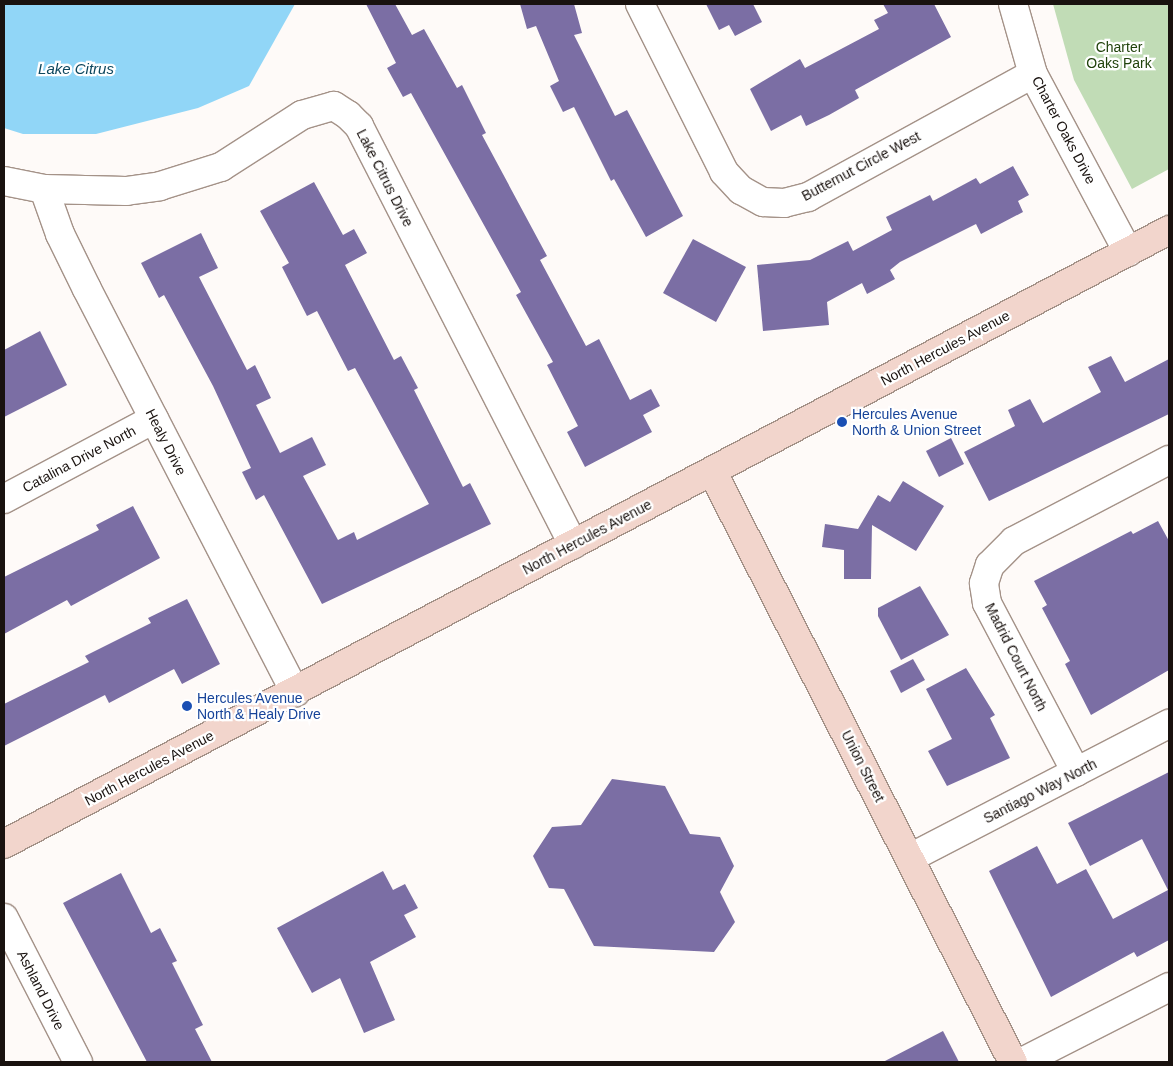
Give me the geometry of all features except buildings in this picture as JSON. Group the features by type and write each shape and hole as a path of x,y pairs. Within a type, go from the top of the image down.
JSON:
{"street":[{"name":"Butternut Circle West","path":"640,4 724,172 741,190 763,202 784,203 808,196 1033,74"},
{"name":"Charter Oaks Drive","path":"1013,4 1033,74 1128,252"},
{"name":"Lake Citrus Drive","path":"4,181 44,189 126,191 160,186 221,167 302,115 334,106 348,114 359,126 573,544"},
{"name":"Healy Drive","path":"44,189 60,234 295,692"},
{"name":"North Hercules Avenue","path":"4,844 1169,230"},
{"name":"Catalina Drive North","path":"4,499 154,419"},
{"name":"Madrid Court North","path":"1076,772 987,603 984,583 990,565 1014,540 1169,460"},
{"name":"Union Street","path":"712,471 1013,1062"},
{"name":"Santiago Way North","path":"910,858 1169,724"},
{"name":"Ashland Drive","path":"4,918 78,1062"},
{"path":"1022,1062 1169,987"}],"green space":[{"name":"Charter Oaks Park","path":"1053,4 1169,4 1169,169 1132,189 1074,80"}],"water":[{"name":"Lake Citrus","path":"4,4 295,4 249,86 198,108 96,134 23,134 4,128"}],"place":[{"name":"Hercules Avenue North & Union Street","path":"842,422"},
{"name":"Hercules Avenue North & Healy Drive","path":"187,706"}]}
